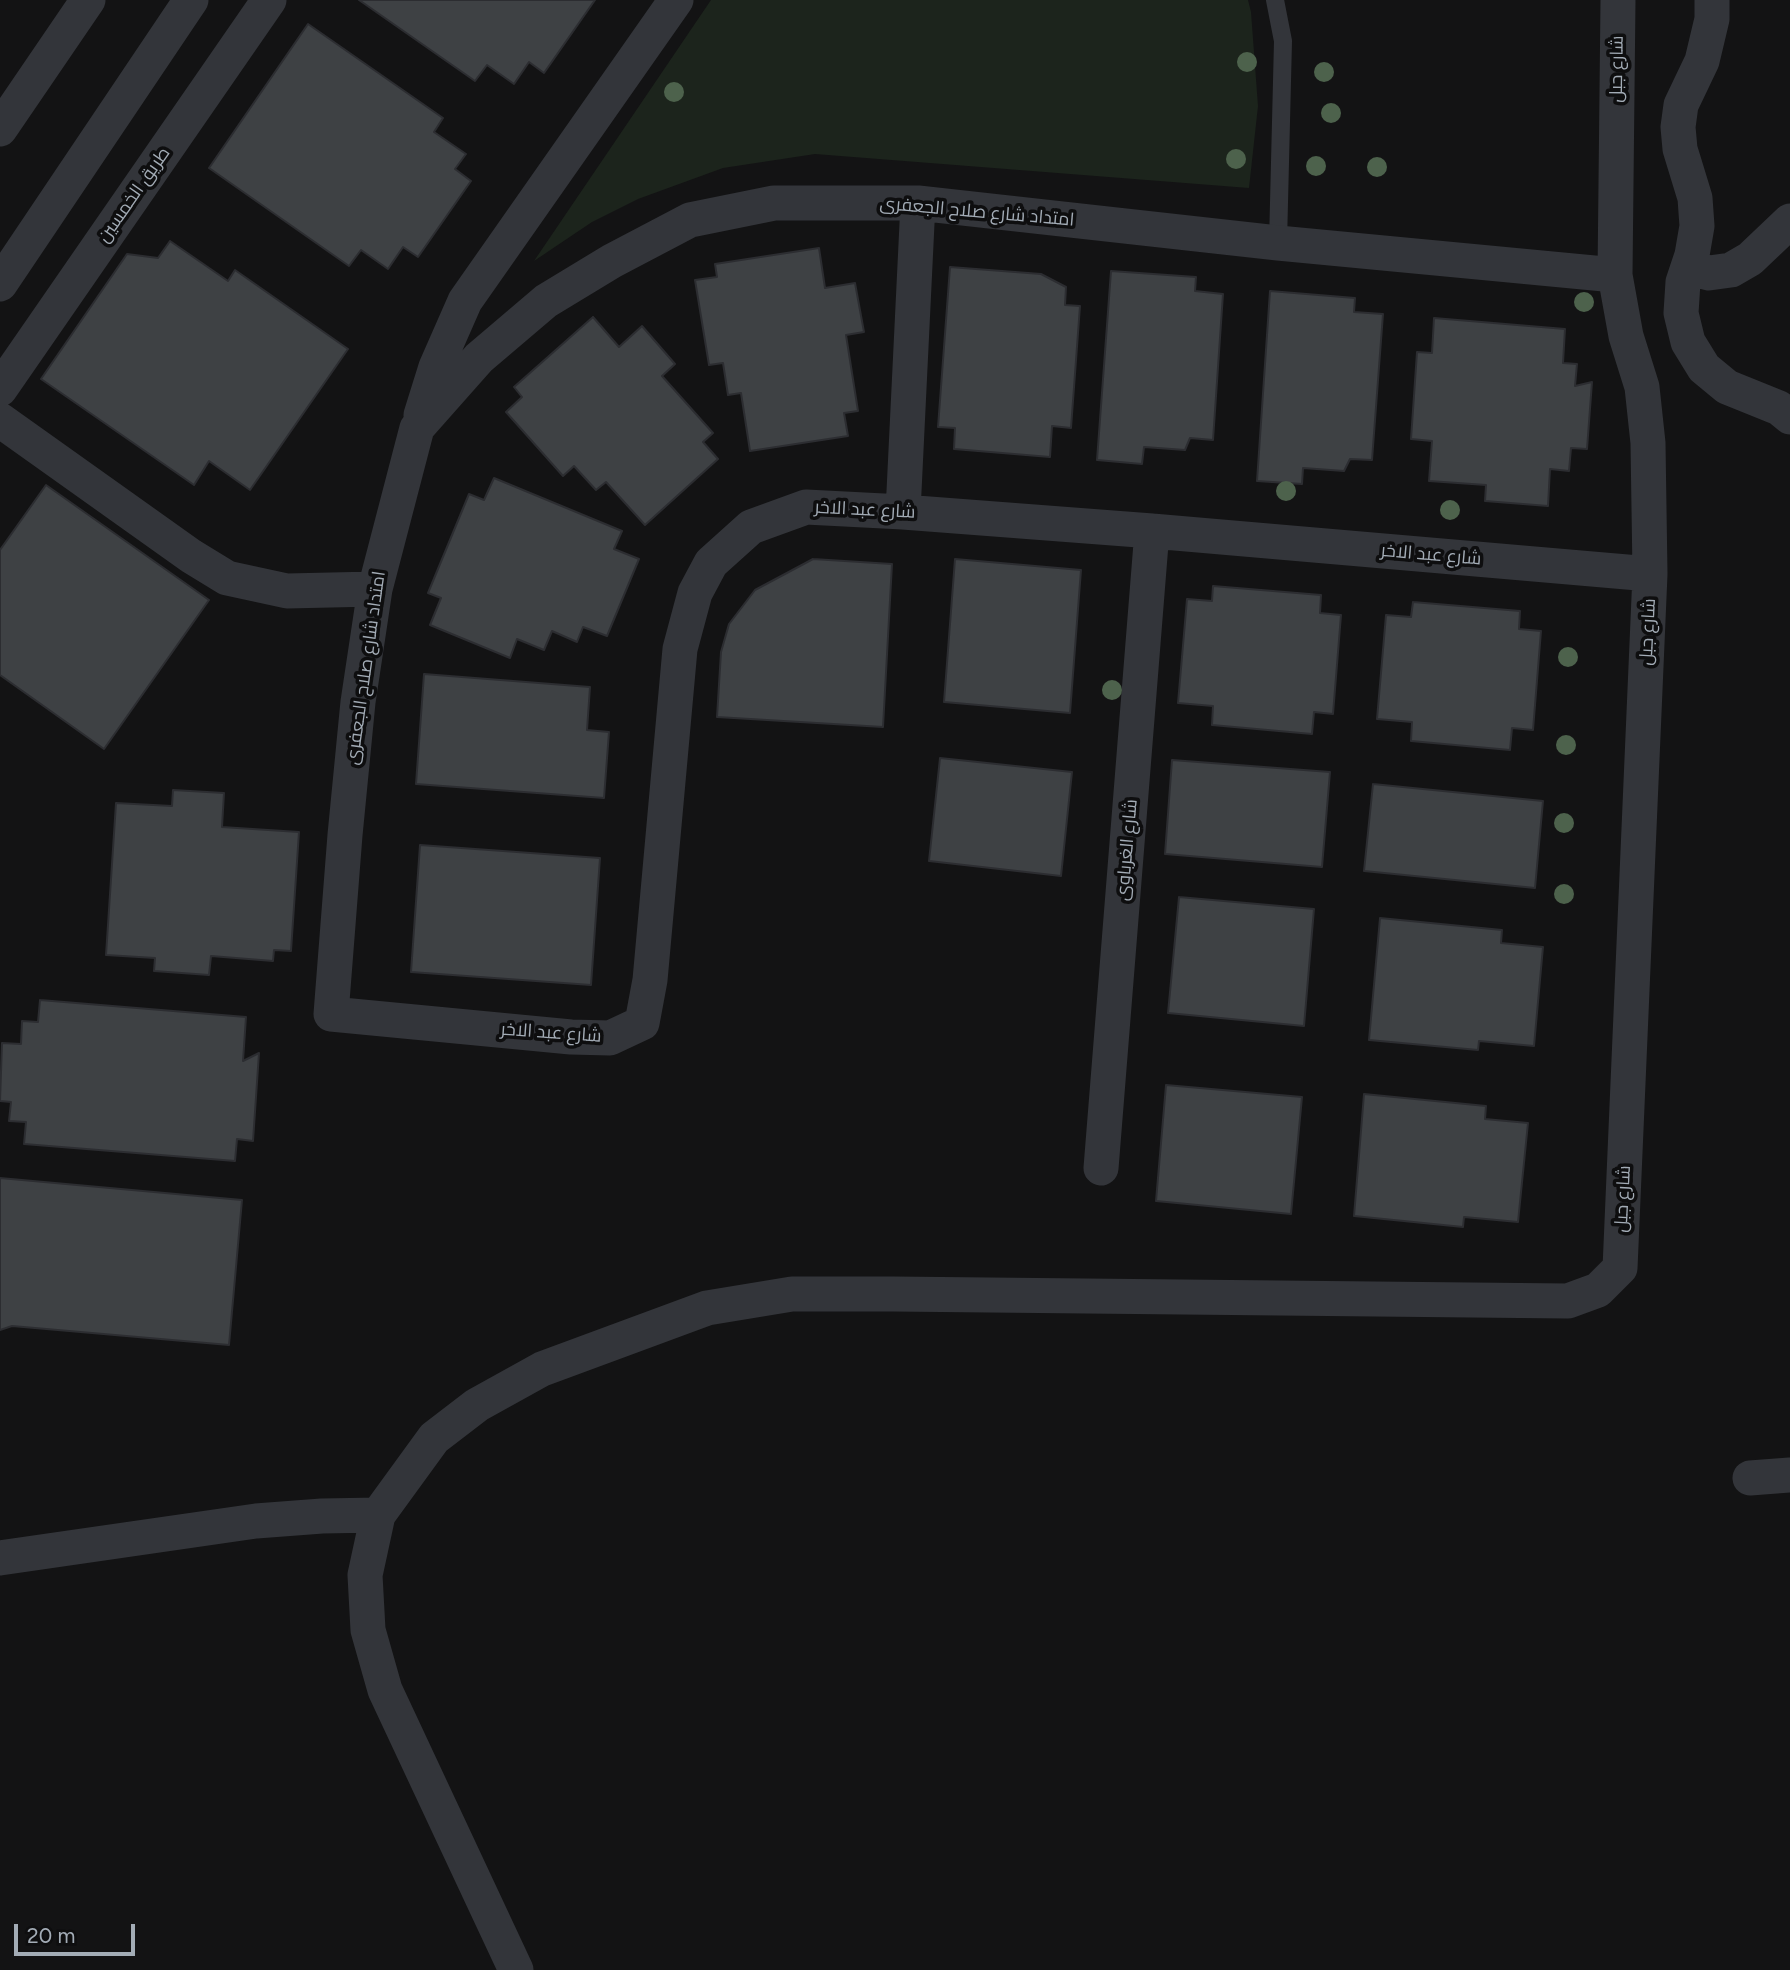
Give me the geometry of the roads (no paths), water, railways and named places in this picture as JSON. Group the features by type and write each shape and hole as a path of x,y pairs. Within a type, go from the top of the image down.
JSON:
{"street":[{"path":"0,129 88,0"},
{"path":"0,284 191,0"},
{"name":"طريق الخمسين","path":"0,389 269,0"},
{"path":"417,428 436,367 465,301 676,0"},
{"name":"شارع جبل","path":"378,1516 433,1437 477,1405 542,1369 707,1308 792,1294 1568,1301 1598,1290 1620,1268 1650,574 1648,443 1642,387 1626,336 1615,275 1618,0"},
{"path":"1712,0 1712,19 1702,61 1681,105 1678,127 1680,149 1695,198 1696,226 1689,268 1683,282 1681,313 1688,342 1704,368 1727,387 1779,408 1790,417"},
{"name":"امتداد شارع صلاح الجعفرى","path":"331,1014 356,715 375,589 417,428 479,358 547,301 612,261 690,220 774,203 918,203 1278,243 1615,275"},
{"path":"903,512 918,203"},
{"path":"1689,268 1709,273 1731,270 1750,259 1790,221"},
{"path":"0,420 191,556 227,578 287,591 375,589"},
{"name":"شارع عبد الاخر","path":"331,1014 571,1037 610,1038 642,1023 650,980 680,649 695,593 711,563 751,527 806,507 1152,531 1650,574"},
{"name":"شارع الغرباوى","path":"1101,1168 1152,531"},
{"path":"1750,1478 1790,1475"},
{"path":"0,1558 256,1521 322,1516 378,1516 365,1575 368,1630 385,1690 516,1970"}],"lane":[{"path":"1275,0 1283,41 1278,243"}]}
